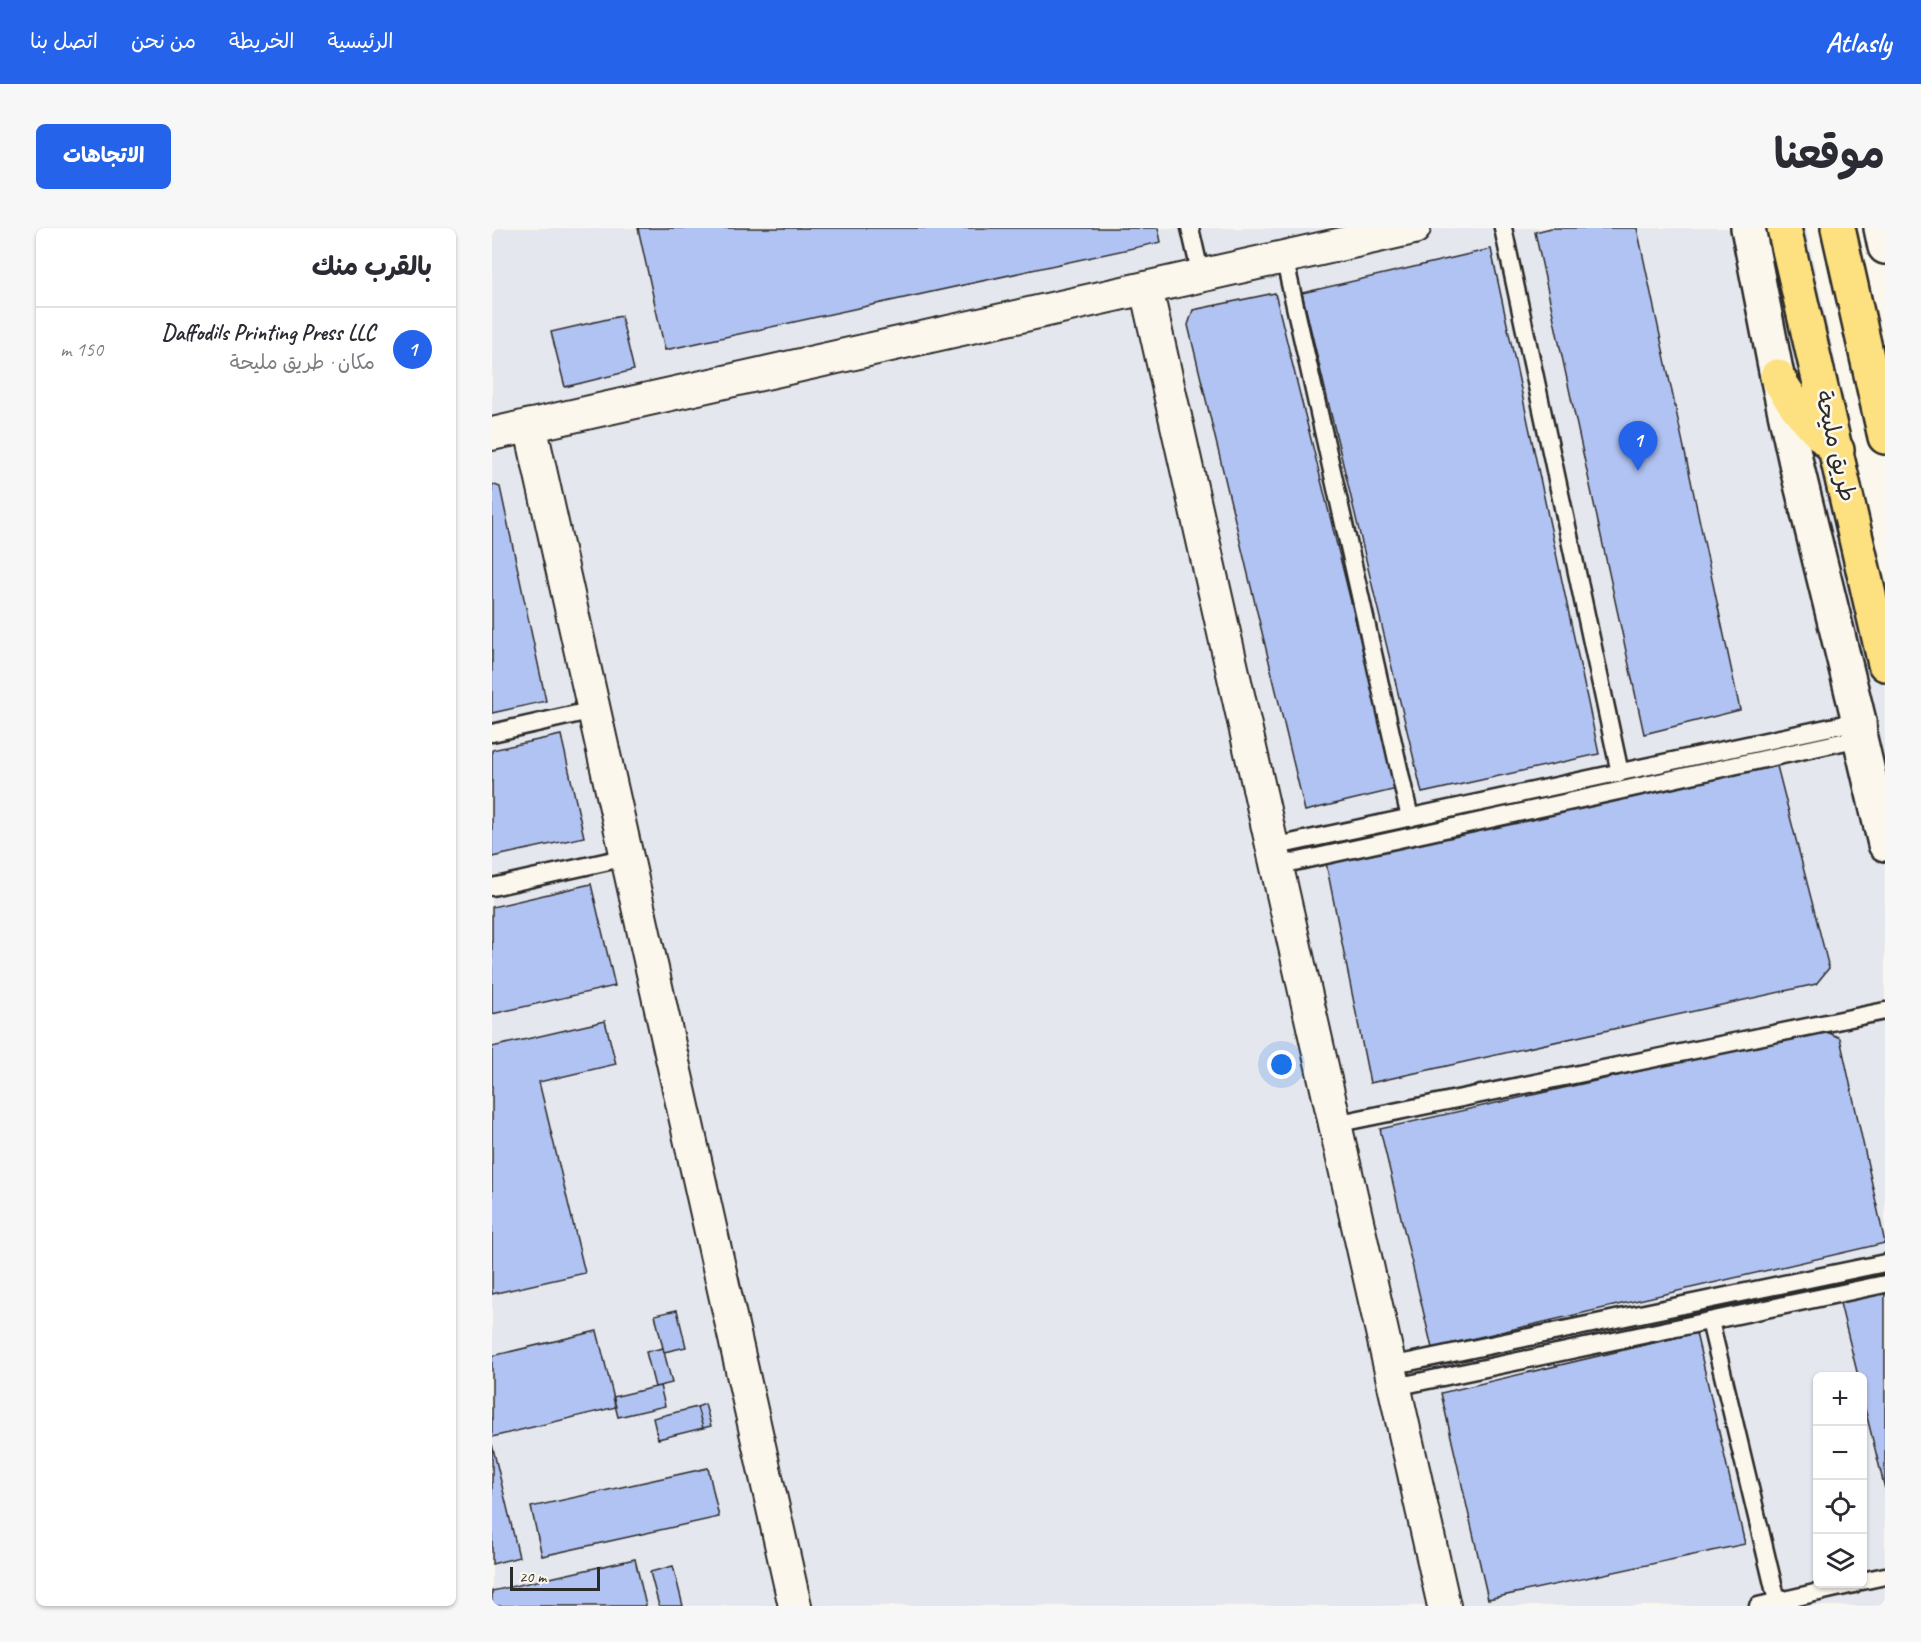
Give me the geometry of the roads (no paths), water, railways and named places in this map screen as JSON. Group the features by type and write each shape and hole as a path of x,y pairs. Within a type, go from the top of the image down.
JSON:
{"main road":[{"name":"طريق مليحة","path":"1784,228 1885,664"},
{"name":"طريق مليحة","path":"1838,228 1885,437"},
{"path":"1777,376 1803,417 1837,450"}],"street":[{"path":"492,434 1414,228"},
{"path":"1748,228 1777,376 1885,844"},
{"path":"1881,228 1885,247"},
{"path":"1146,288 1444,1606"},
{"path":"530,425 795,1606"}],"lane":[{"path":"1191,228 1202,276"},
{"path":"1503,228 1620,772"},
{"path":"1284,257 1410,818"},
{"path":"492,733 594,710"},
{"path":"1274,856 1410,818 1620,772 1860,729"},
{"path":"1274,856 1860,729"},
{"path":"492,887 627,857"},
{"path":"1335,1124 1885,1011"},
{"path":"1392,1377 1885,1263"},
{"path":"1392,1377 1710,1321 1885,1284"},
{"path":"1710,1321 1777,1601"},
{"path":"1867,1580 1885,1576"},
{"path":"1758,1606 1836,1588"}],"place":[{"name":"Daffodils Printing Press LLC","path":"1638,471"}]}
